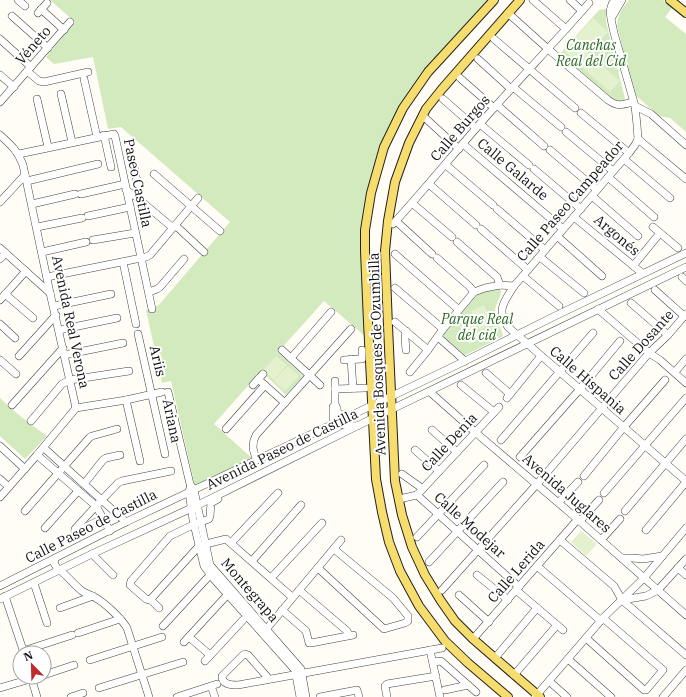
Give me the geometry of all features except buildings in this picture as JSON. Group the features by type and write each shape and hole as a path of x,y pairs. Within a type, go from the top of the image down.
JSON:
{"main road":[{"name":"Avenida Bosques de Ozumbilla","path":"494,0 428,72 403,108 384,147 371,193 365,230 376,479 389,542 400,571 419,606 445,641 508,697"},
{"name":"Avenida Bosques de Ozumbilla","path":"520,0 442,88 426,109 408,143 395,182 388,221 386,251 395,481 402,515 412,548 425,575 441,602 455,621 537,696"},
{"path":"670,0 686,13"}],"street":[{"path":"18,0 25,6"},
{"path":"533,0 566,29"},
{"path":"570,0 582,11"},
{"name":"Calle Paseo Campeador","path":"514,286 624,159 638,139 634,104 611,19 610,11 615,1"},
{"name":"Véneto","path":"47,3 40,11 64,30"},
{"name":"Calle Burgos","path":"474,292 435,256 394,223 446,165 478,126 589,3"},
{"path":"508,13 608,100 620,106 634,104 652,116 686,145"},
{"path":"12,16 48,48"},
{"name":"Véneto","path":"0,102 70,22"},
{"path":"494,39 629,153"},
{"path":"0,40 39,81 44,82 88,72"},
{"path":"478,59 613,171"},
{"path":"0,75 14,87"},
{"path":"460,78 547,148 638,236"},
{"path":"84,79 100,136 111,167"},
{"path":"61,94 72,142"},
{"path":"37,99 48,148"},
{"path":"443,99 531,167 581,209"},
{"name":"Calle Galarde","path":"423,116 563,229"},
{"path":"637,125 641,119 646,116 652,116"},
{"name":"Paseo Castilla","path":"100,136 114,134 115,136 152,309"},
{"name":"Avenida Real Verona","path":"0,135 11,144 19,154 23,165 76,408 44,448 0,497"},
{"path":"19,154 100,136"},
{"path":"638,139 686,179"},
{"path":"624,159 670,198"},
{"path":"133,162 138,186 135,196"},
{"path":"0,202 26,178 98,164"},
{"path":"446,165 545,250"},
{"path":"154,174 220,231"},
{"path":"608,177 654,217"},
{"path":"429,184 478,226 559,306"},
{"path":"32,204 78,194 125,187 204,252"},
{"path":"47,277 123,262 150,255 198,198"},
{"path":"412,203 497,277 500,286"},
{"path":"37,227 130,207"},
{"name":"Argonés","path":"574,217 642,274"},
{"path":"653,227 678,248"},
{"path":"42,252 135,233"},
{"path":"633,266 660,233"},
{"path":"557,236 602,276"},
{"path":"0,259 3,250 50,293"},
{"name":"Avenida Paseo de Castilla","path":"191,489 372,406 686,253"},
{"path":"396,254 458,310"},
{"path":"540,257 584,293"},
{"path":"149,292 160,287 184,259"},
{"path":"123,262 136,324"},
{"name":"Avenida Paseo de Castilla","path":"195,509 262,473 373,418 430,392 686,267"},
{"path":"0,300 26,271"},
{"path":"410,372 458,310 474,292 485,288 514,286"},
{"name":"Calle Hispania","path":"514,286 502,309 504,321 508,327 686,482"},
{"path":"395,288 443,329"},
{"path":"655,290 685,315"},
{"path":"5,294 33,318"},
{"path":"54,306 110,294"},
{"path":"631,303 668,334"},
{"path":"598,310 686,383"},
{"path":"291,358 331,312"},
{"path":"19,356 56,315"},
{"name":"Calle Dosante","path":"442,590 537,484 649,353 685,315"},
{"path":"59,330 117,318"},
{"path":"395,322 428,350"},
{"path":"0,324 15,338"},
{"path":"257,460 252,447 256,435 350,329"},
{"path":"406,331 406,350"},
{"path":"501,440 593,333"},
{"name":"Ariis","path":"138,334 152,394"},
{"path":"438,337 465,360"},
{"path":"520,457 620,341"},
{"path":"12,405 63,352 123,343"},
{"path":"282,350 320,385"},
{"path":"353,388 348,360 362,359 362,350"},
{"path":"486,373 508,396 541,356"},
{"path":"674,372 686,359"},
{"path":"0,360 16,374"},
{"path":"31,421 62,384 70,380 129,371"},
{"path":"258,379 285,403"},
{"path":"584,476 665,380"},
{"path":"335,381 334,404 332,406 335,414 333,424 357,426"},
{"path":"226,429 265,385"},
{"name":"Calle Denia","path":"417,495 496,409 461,385"},
{"path":"334,389 365,388"},
{"name":"Montegrapa","path":"152,394 165,392 191,489 202,545 204,566 210,575 265,632"},
{"name":"Avenida Juglares","path":"430,392 475,432 559,502 686,615"},
{"path":"76,408 152,394"},
{"name":"Ariana","path":"152,394 166,454"},
{"path":"604,493 686,398"},
{"path":"126,400 140,461"},
{"path":"335,414 349,416"},
{"path":"25,511 92,436 117,429"},
{"path":"432,430 457,452"},
{"path":"625,511 686,439"},
{"path":"0,446 25,469"},
{"path":"44,448 126,522"},
{"path":"415,450 440,471"},
{"path":"37,455 96,506 110,530"},
{"path":"84,484 102,460 120,455"},
{"path":"417,537 484,465"},
{"path":"96,522 75,532 75,529 118,483 172,471"},
{"path":"160,608 151,600 146,599 132,586 130,584 131,581 170,536 209,519 211,503 260,479 262,477 262,473"},
{"path":"402,474 423,489"},
{"path":"0,479 9,487"},
{"path":"429,562 503,482"},
{"path":"559,502 578,482"},
{"path":"646,530 686,482"},
{"name":"Calle Paseo de Castilla","path":"0,586 191,489"},
{"path":"45,528 78,491"},
{"path":"231,544 278,493"},
{"name":"Calle Modejar","path":"399,499 417,495 560,628 514,675"},
{"name":"Calle Lerida","path":"473,639 560,540 599,500"},
{"path":"252,561 301,505"},
{"name":"Calle Paseo de Castilla","path":"3,598 92,554 195,509"},
{"path":"601,540 620,519"},
{"path":"271,578 322,523"},
{"path":"537,696 586,638 644,578 686,528"},
{"path":"151,600 202,545 226,540 292,597"},
{"path":"265,632 292,597 341,540"},
{"path":"560,540 614,586 622,600 686,655"},
{"name":"Montegrapa","path":"202,545 210,565 299,674"},
{"path":"318,568 384,629 408,621 408,616 393,598 334,549"},
{"path":"92,554 113,575"},
{"path":"622,558 643,559 662,556"},
{"path":"55,559 55,566 80,589 98,599 120,619 127,628 149,697"},
{"path":"622,600 646,596 658,590 686,559"},
{"path":"537,566 663,670 647,689 644,690 586,638"},
{"path":"678,568 686,575"},
{"path":"163,626 210,575"},
{"path":"477,575 508,600"},
{"path":"34,582 47,623"},
{"path":"282,610 306,631 309,643 351,635 299,590"},
{"path":"184,642 228,594"},
{"path":"459,595 489,622"},
{"path":"60,608 93,596"},
{"path":"3,598 20,645"},
{"path":"495,658 537,608"},
{"path":"43,645 120,619"},
{"path":"189,636 208,658 243,620"},
{"path":"90,660 162,637"},
{"path":"269,679 248,655 245,654 222,676 223,681 226,684 238,685 442,648"},
{"path":"430,650 440,697"},
{"path":"568,659 611,697"},
{"path":"433,662 441,661 479,694"},
{"path":"98,688 183,662"},
{"path":"52,672 74,665"},
{"path":"663,697 686,670"},
{"path":"299,674 300,697"},
{"path":"299,674 306,697"},
{"path":"387,697 385,686 387,684 436,676"},
{"path":"549,681 567,697"},
{"path":"0,688 12,684"},
{"path":"34,685 37,697"},
{"path":"182,696 214,685 215,697"},
{"path":"445,690 468,685"},
{"path":"320,697 357,690 359,697"},
{"path":"71,697 83,693"}],"green space":[{"path":"50,0 488,0 446,48 395,117 366,199 365,336 324,301 278,352 303,376 286,395 261,371 214,424 253,459 195,486 171,381 162,383 146,310 158,306 230,222 121,127 108,129 93,57 54,64 46,57 75,22"},
{"path":"629,0 663,0 672,8 665,17 686,34 686,132 670,118 659,116 634,94 617,25 618,18"},
{"name":"Canchas Real del Cid","path":"606,9 606,22 625,99 622,101 613,100 560,54 599,10"},
{"path":"593,18 608,32 588,53 620,81 610,92 564,51"},
{"name":"Parque Real del cid","path":"499,289 501,293 495,314 503,335 502,337 465,355 444,337 444,334 476,296 485,291"},
{"path":"484,305 493,323 480,330 471,311"},
{"path":"473,320 481,338 469,344 460,326"},
{"path":"276,356 287,365 274,380 263,370"},
{"path":"288,366 299,376 285,391 274,381"},
{"path":"0,398 22,418 47,436 25,459 0,436"},
{"path":"581,531 597,544 586,556 571,542"}]}
